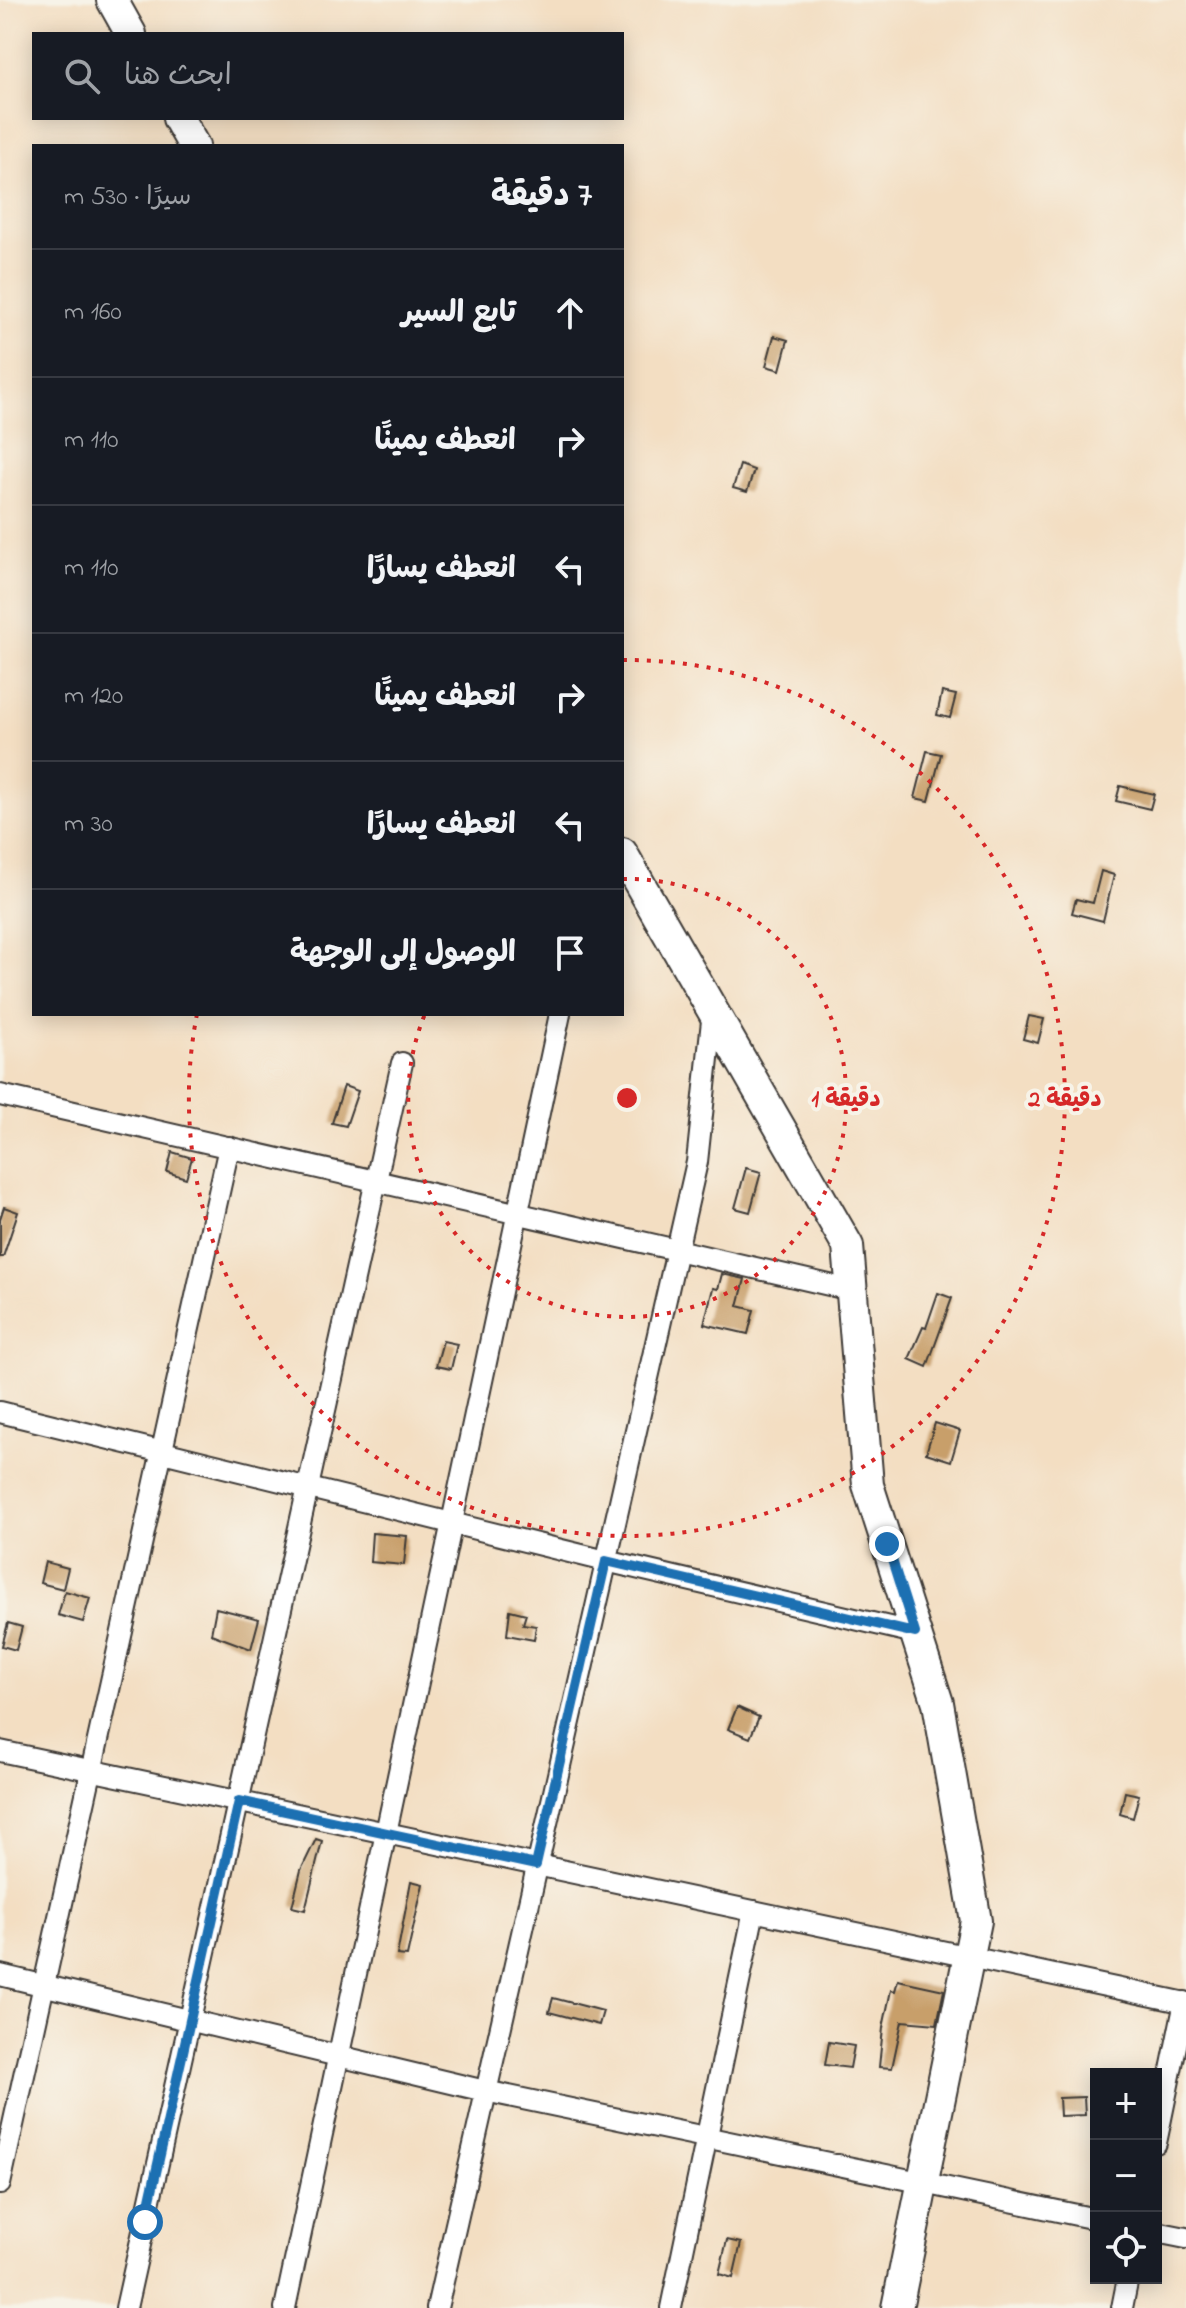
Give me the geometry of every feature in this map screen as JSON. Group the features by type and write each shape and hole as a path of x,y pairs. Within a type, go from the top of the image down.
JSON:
{"street":[{"path":"112,0 130,32"},
{"path":"179,120 193,144"},
{"path":"624,856 848,1246 868,1485 938,1703 976,1921 897,2308"},
{"path":"442,2307 485,2091 697,1162 713,1011"},
{"path":"285,2308 560,1016"},
{"path":"126,2308 402,1063"},
{"path":"0,1095 851,1290"},
{"path":"0,2184 229,1147"},
{"path":"0,1412 452,1524 915,1633"},
{"path":"0,1751 1186,2002 1157,2140"},
{"path":"671,2308 754,1911"},
{"path":"0,1975 485,2091 1090,2218"},
{"path":"1162,2233 1186,2238"},
{"path":"1122,2308 1127,2284"}],"building":[{"path":"774,336 788,340 780,370 766,366"},
{"path":"740,465 754,470 747,492 733,488"},
{"path":"942,692 956,695 950,718 937,715"},
{"path":"927,751 941,754 929,801 915,798"},
{"path":"1120,786 1154,794 1150,809 1116,801"},
{"path":"1101,871 1114,875 1103,921 1072,913 1076,899 1093,903"},
{"path":"1029,1016 1044,1019 1038,1043 1023,1039"},
{"path":"344,1086 358,1091 346,1126 332,1123"},
{"path":"172,1152 192,1158 186,1178 167,1172"},
{"path":"746,1168 761,1172 750,1212 735,1208"},
{"path":"4,1207 18,1212 3,1257 0,1257 0,1219"},
{"path":"722,1274 745,1279 738,1306 754,1310 748,1334 704,1324 713,1288 718,1289"},
{"path":"938,1293 952,1298 927,1367 909,1359 923,1327 926,1328"},
{"path":"443,1341 457,1344 451,1369 436,1366"},
{"path":"935,1423 960,1431 951,1461 926,1453"},
{"path":"372,1533 407,1536 404,1565 370,1562"},
{"path":"45,1562 68,1568 63,1589 40,1583"},
{"path":"65,1591 90,1598 83,1622 58,1615"},
{"path":"216,1608 259,1619 251,1649 211,1634"},
{"path":"510,1610 526,1614 523,1624 536,1626 534,1640 507,1635"},
{"path":"8,1623 22,1627 16,1650 2,1646"},
{"path":"737,1707 759,1717 750,1738 728,1729"},
{"path":"1125,1792 1139,1795 1133,1818 1120,1814"},
{"path":"316,1839 322,1841 305,1910 292,1907 301,1870"},
{"path":"411,1881 423,1884 407,1956 397,1955"},
{"path":"898,1980 944,1990 937,2024 902,2021 892,2068 879,2067 891,1990 895,1991"},
{"path":"553,1998 603,2011 599,2025 549,2012"},
{"path":"829,2042 854,2046 850,2068 825,2065"},
{"path":"1084,2097 1085,2115 1060,2116 1059,2098"},
{"path":"727,2240 741,2243 733,2278 719,2274"}],"route":[{"path":"145,2222 239,1801 536,1865 606,1561 915,1633 887,1544"}]}
